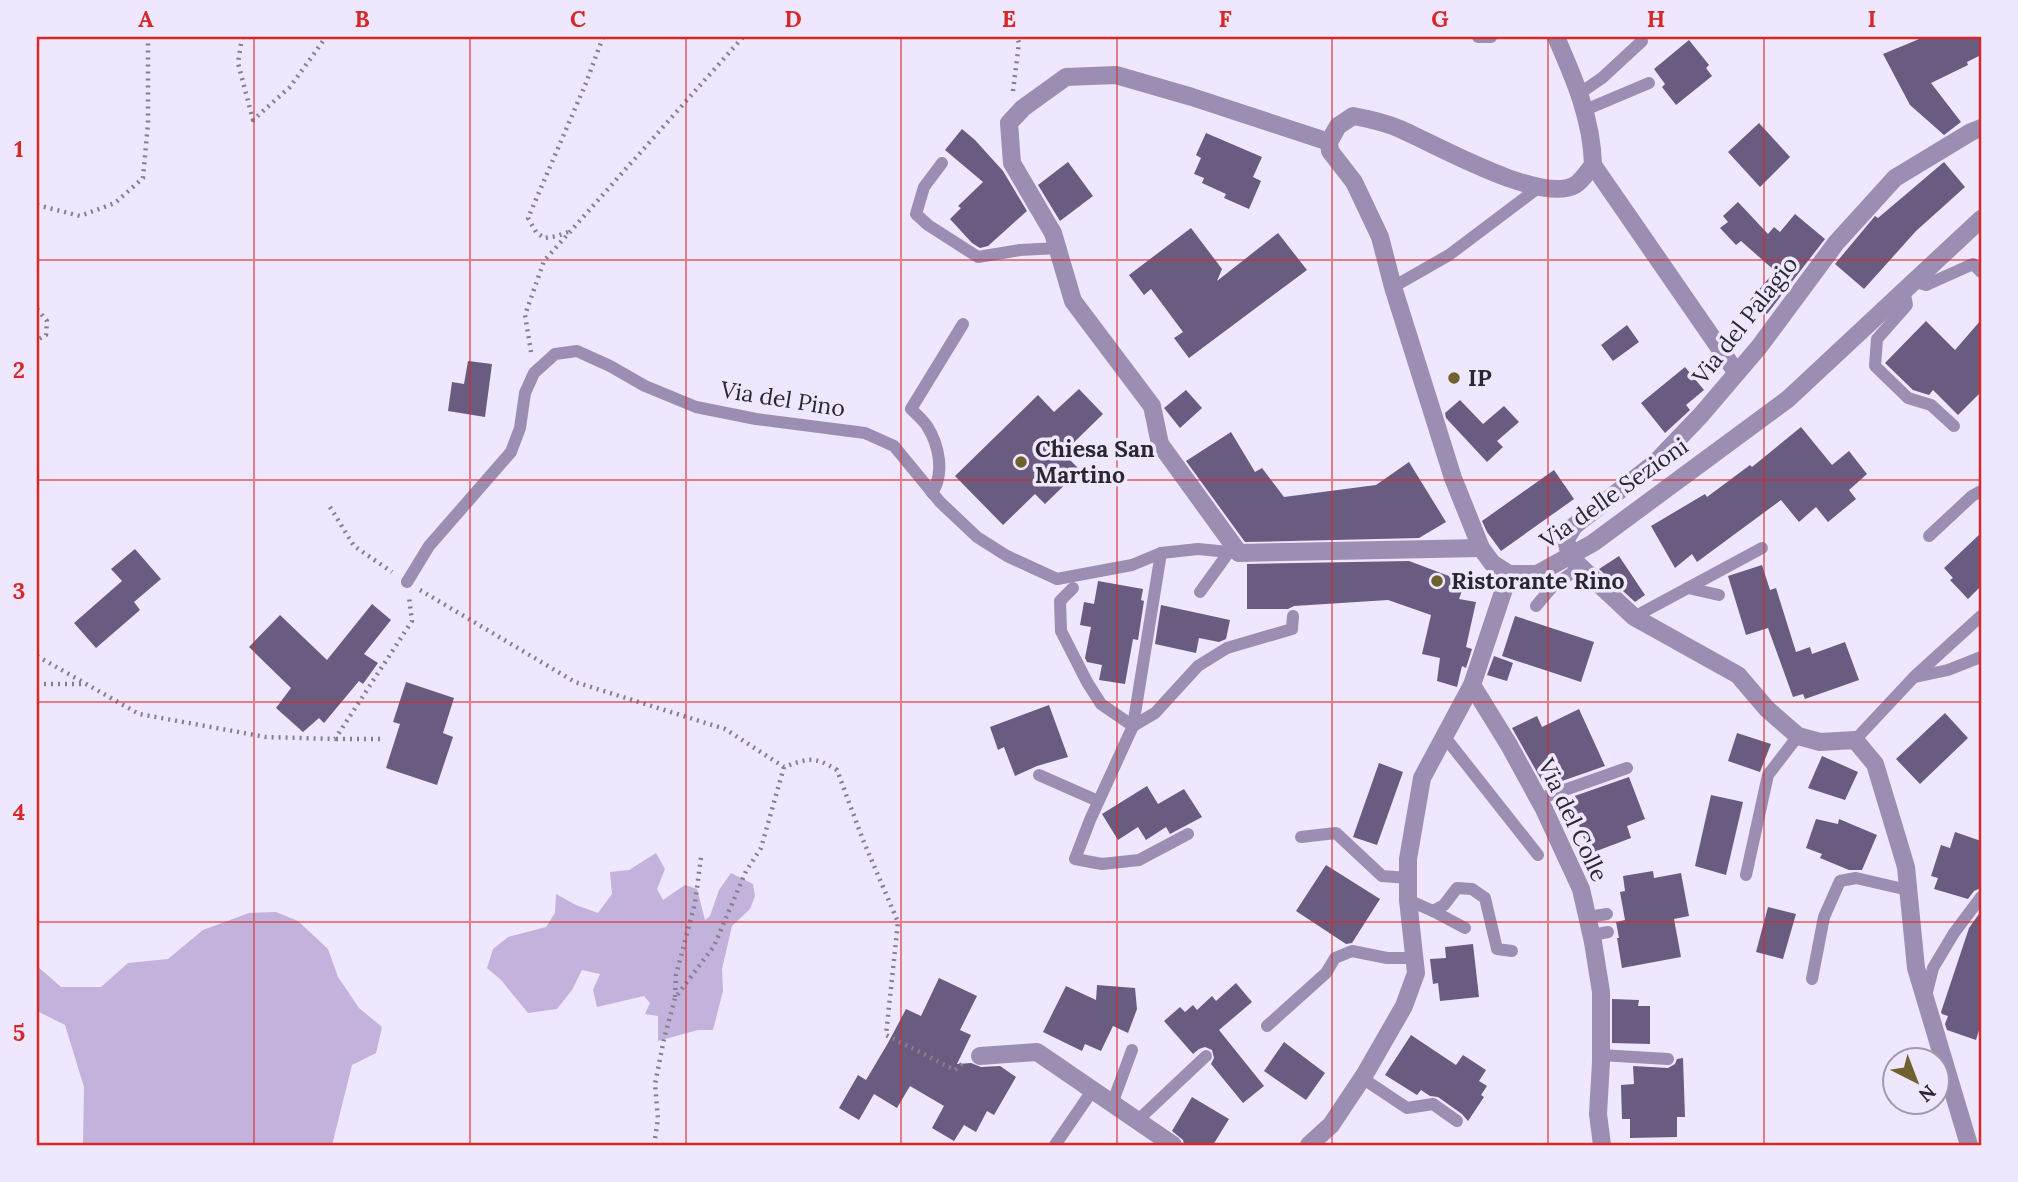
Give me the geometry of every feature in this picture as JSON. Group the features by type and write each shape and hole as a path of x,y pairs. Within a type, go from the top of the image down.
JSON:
{"street":[{"path":"1556,37 1583,101 1593,150 1593,165 1736,372"},
{"path":"1329,142 1116,75 1066,76 1023,108 1009,123 1012,163 1053,233 1073,301 1152,406 1160,444 1234,552 1481,548"},
{"path":"1309,1145 1331,1125 1362,1078 1404,1006 1416,973 1408,900 1408,859 1422,778 1472,685 1508,574 1492,564 1481,548 1453,478 1380,237 1354,182 1331,151 1329,142 1338,126 1353,116 1375,119 1492,172 1538,188 1559,189 1576,185 1593,165"},
{"name":"Via del Palagio","path":"1575,562 1566,540 1574,526 1656,463 1701,415 1759,347 1836,243 1895,178 1981,128"},
{"name":"Via delle Sezioni","path":"1508,574 1537,574 1575,562 1593,543 1788,399 1978,224"},
{"path":"1575,562 1634,617 1738,675 1767,709 1798,736 1820,742 1855,740 1875,764 1906,867 1916,968 1969,1145"},
{"name":"Via del Colle","path":"1472,685 1510,745 1539,799 1581,889 1588,917 1600,933 1598,1114 1602,1145"},
{"path":"980,1056 1037,1052 1172,1145"}],"lane":[{"path":"1478,37 1492,37"},
{"path":"1583,101 1602,78 1642,41"},
{"path":"1583,101 1649,83"},
{"path":"942,163 924,187 916,214 928,225 978,257 1020,250 1058,248"},
{"path":"1393,287 1449,255 1538,188"},
{"path":"1954,426 1931,405 1908,398 1875,366 1877,339 1907,305 1909,285 1926,285 1973,264 1981,272"},
{"path":"932,493 939,477 939,453 927,427 911,409 963,324"},
{"name":"Via del Pino","path":"534,373 555,354 577,351 645,386 696,407 756,419 865,433 894,446 932,493 977,537 1007,556 1057,579 1132,565 1161,553 1198,549 1234,552"},
{"path":"407,582 429,546 511,452 520,428 525,393 534,373"},
{"path":"1929,536 1972,496 1981,491"},
{"path":"1634,617 1762,548"},
{"path":"1200,592 1234,552"},
{"path":"1161,553 1132,726 1075,859 1102,864 1139,860 1188,834"},
{"path":"1536,606 1575,562"},
{"path":"1688,587 1719,595"},
{"path":"1073,588 1059,601 1061,631 1101,704 1132,726"},
{"path":"1132,726 1155,713 1198,666 1227,648 1292,629 1293,616"},
{"path":"1855,740 1914,677 1981,616"},
{"path":"1914,677 1948,670 1981,657"},
{"path":"1444,736 1538,855"},
{"path":"1746,875 1768,775 1798,736"},
{"path":"1539,799 1627,768"},
{"path":"1039,775 1098,802"},
{"path":"1301,837 1336,833 1382,876 1408,878"},
{"path":"1812,979 1824,918 1840,881 1856,878 1908,891"},
{"path":"1433,911 1444,905 1457,888 1472,889 1485,898 1497,949 1512,951"},
{"path":"1926,997 1933,968 1954,933 1981,897"},
{"path":"1408,900 1465,928"},
{"path":"1588,917 1607,914"},
{"path":"1268,1027 1326,973 1335,958 1352,951 1387,958 1415,958"},
{"path":"1112,1104 1132,1050"},
{"path":"1600,1055 1668,1059"},
{"path":"1137,1121 1206,1056"},
{"path":"1362,1078 1407,1108 1433,1104 1457,1121"},
{"path":"1055,1145 1092,1091"}],"path":[{"path":"37,205 80,216 115,203 143,178 148,123 148,37"},
{"path":"242,37 238,63 253,120 290,87 326,37"},
{"path":"569,232 544,238 536,232 528,218 603,37"},
{"path":"534,373 525,315 544,261 743,37"},
{"path":"1009,123 1019,43 1017,37"},
{"path":"37,309 47,321 46,335 37,340"},
{"path":"330,507 354,546 407,582 575,682 725,729 784,767"},
{"path":"335,739 412,621 407,582"},
{"path":"37,656 139,714 266,737 381,739"},
{"path":"37,684 86,684"},
{"path":"784,767 804,760 821,760 837,770 898,922 886,1035 955,1070 968,1058 980,1056"},
{"path":"675,998 714,946 746,870 761,848 784,767"},
{"path":"654,1145 658,1119 655,1084 675,998 676,975 695,902 701,857"}],"shaded area":[{"path":"656,853 665,869 657,889 663,900 685,885 697,889 705,920 710,916 719,890 731,873 753,884 755,896 750,909 732,926 722,969 723,991 713,1030 698,1030 658,1041 658,1016 645,1014 650,1003 644,996 597,1007 593,990 600,974 582,970 572,990 557,1009 528,1013 501,980 487,968 493,949 508,937 546,927 555,913 556,894 598,913 612,894 610,872 629,870"},
{"path":"276,912 298,921 328,949 338,977 359,1008 382,1027 376,1053 352,1065 332,1145 83,1145 84,1087 65,1025 37,1011 37,966 61,987 101,987 128,963 168,959 203,930 249,913"}],"building":[{"path":"1924,37 1981,37 1981,55 1967,62 1968,65 1931,83 1961,122 1944,135 1910,105 1883,54"},
{"path":"1689,40 1709,65 1706,68 1712,76 1676,105 1662,87 1665,84 1654,69"},
{"path":"1759,123 1790,157 1760,187 1728,152"},
{"path":"962,129 1003,171 1027,211 988,246 980,248 950,219 961,208 958,206 983,182 945,150"},
{"path":"1206,133 1262,157 1253,177 1261,181 1249,209 1224,198 1226,194 1202,183 1204,178 1194,174 1201,158 1196,155"},
{"path":"1068,162 1093,196 1060,221 1038,185"},
{"path":"1944,162 1965,187 1916,231 1864,289 1835,264 1875,216 1878,218"},
{"path":"1738,202 1768,234 1774,227 1780,232 1795,214 1825,239 1767,314 1750,300 1775,271 1741,241 1736,245 1720,228 1728,222 1723,216"},
{"path":"1191,228 1222,269 1217,281 1278,233 1307,270 1189,358 1174,338 1183,332 1151,289 1144,295 1129,275"},
{"path":"1981,320 1981,392 1958,415 1933,390 1929,395 1913,390 1885,363 1926,321 1955,350"},
{"path":"1627,325 1639,342 1613,361 1601,345"},
{"path":"468,361 492,364 485,417 448,411 452,382 464,384"},
{"path":"1685,367 1704,390 1686,405 1690,410 1665,433 1641,403"},
{"name":"Chiesa San Martino","path":"1079,389 1103,414 1063,453 1080,470 1045,504 1035,494 1003,525 955,476 1038,395 1054,412"},
{"path":"1186,390 1202,408 1180,428 1164,408"},
{"path":"1460,400 1483,424 1504,406 1519,422 1497,441 1503,447 1487,462 1446,418 1445,413"},
{"path":"1801,427 1832,465 1849,451 1867,474 1849,490 1856,499 1828,522 1816,507 1799,522 1781,500 1697,562 1692,554 1675,568 1651,526 1705,494 1707,497 1750,465 1752,467"},
{"path":"1231,432 1255,472 1262,468 1284,497 1376,485 1409,462 1446,522 1419,538 1245,542 1186,461"},
{"path":"1554,470 1574,499 1501,551 1482,521"},
{"path":"1981,533 1981,586 1968,599 1950,580 1953,578 1944,568"},
{"path":"135,549 161,579 134,602 140,610 96,648 74,623 122,581 111,569"},
{"path":"1619,556 1645,595 1635,602 1599,569"},
{"path":"1409,561 1465,582 1459,599 1476,602 1466,647 1472,649 1466,668 1462,666 1457,687 1437,681 1440,658 1422,654 1431,615 1388,600 1294,606 1288,609 1247,609 1247,564"},
{"path":"1762,565 1770,590 1776,588 1796,652 1810,647 1812,654 1845,642 1859,680 1805,699 1803,694 1793,697 1768,628 1746,635 1728,576"},
{"path":"1098,581 1143,589 1141,600 1144,601 1138,640 1133,639 1125,684 1099,680 1102,665 1087,662 1085,658 1091,627 1080,625 1084,602 1094,604"},
{"path":"372,604 391,620 364,654 378,663 363,684 359,681 324,723 319,718 303,732 276,708 291,688 249,647 280,615 327,660"},
{"path":"1161,605 1230,620 1226,639 1219,642 1199,638 1196,653 1155,644"},
{"path":"1515,616 1594,642 1581,682 1502,656"},
{"path":"1494,656 1513,663 1507,681 1487,675"},
{"path":"406,682 454,698 443,733 453,737 437,785 386,768 400,724 393,722"},
{"path":"1049,705 1068,757 1015,776 1004,747 998,750 990,727"},
{"path":"1579,709 1605,766 1562,781 1559,773 1542,781 1512,728 1537,716 1542,727"},
{"path":"1945,713 1968,738 1920,784 1896,759"},
{"path":"1737,733 1771,744 1760,772 1728,761"},
{"path":"1822,756 1858,772 1845,800 1808,788"},
{"path":"1379,763 1403,772 1377,845 1353,837"},
{"path":"1629,777 1645,819 1627,826 1631,838 1594,852 1591,842 1586,844 1569,798"},
{"path":"1147,786 1158,804 1184,789 1202,817 1170,834 1166,827 1146,840 1138,827 1118,840 1102,814"},
{"path":"1711,795 1743,802 1726,875 1695,866"},
{"path":"1816,819 1838,824 1839,819 1877,835 1862,870 1849,870 1820,858 1822,854 1806,848"},
{"path":"1955,832 1981,841 1981,888 1974,891 1968,899 1934,889 1938,878 1931,876 1941,845 1950,848"},
{"path":"1326,865 1380,899 1352,943 1346,944 1296,911"},
{"path":"1653,871 1654,878 1681,873 1689,916 1674,919 1681,957 1622,968 1616,922 1625,920 1620,892 1625,891 1623,876"},
{"path":"1768,907 1796,914 1783,959 1756,952"},
{"path":"1981,911 1981,1024 1976,1040 1947,1030 1945,1024 1948,1016 1941,1012 1969,928"},
{"path":"1473,944 1479,997 1440,1001 1438,983 1433,984 1430,959 1446,958 1445,947"},
{"path":"939,978 977,996 960,1030 971,1035 957,1064 1000,1066 1016,1077 994,1115 987,1111 976,1132 964,1125 954,1141 932,1128 944,1106 910,1086 897,1108 874,1094 859,1120 839,1108 858,1075 866,1080 906,1009 921,1016"},
{"path":"1236,983 1252,1002 1219,1030 1264,1086 1243,1103 1211,1064 1214,1058 1212,1050 1205,1047 1193,1054 1164,1021 1180,1007 1185,1012 1193,1005 1197,1010 1212,996 1216,1001"},
{"path":"1097,985 1135,988 1137,1009 1128,1033 1113,1026 1101,1051 1085,1044 1082,1051 1043,1032 1066,986 1096,1000"},
{"path":"1612,999 1639,1000 1638,1006 1650,1006 1650,1044 1612,1043"},
{"path":"1411,1035 1456,1065 1463,1055 1486,1070 1479,1081 1487,1086 1481,1095 1484,1097 1468,1121 1438,1097 1430,1096 1421,1090 1417,1095 1385,1075"},
{"path":"1284,1042 1325,1073 1306,1100 1264,1071"},
{"path":"1683,1058 1685,1117 1677,1117 1677,1137 1630,1138 1630,1119 1622,1119 1621,1085 1634,1084 1633,1066 1668,1068 1675,1064 1677,1059"},
{"path":"1192,1097 1229,1119 1213,1145 1184,1145 1183,1140 1172,1131"}],"place":[{"name":"IP","path":"1454,378"},
{"name":"Chiesa San Martino","path":"1021,462"},
{"name":"Ristorante Rino","path":"1437,581"}]}
